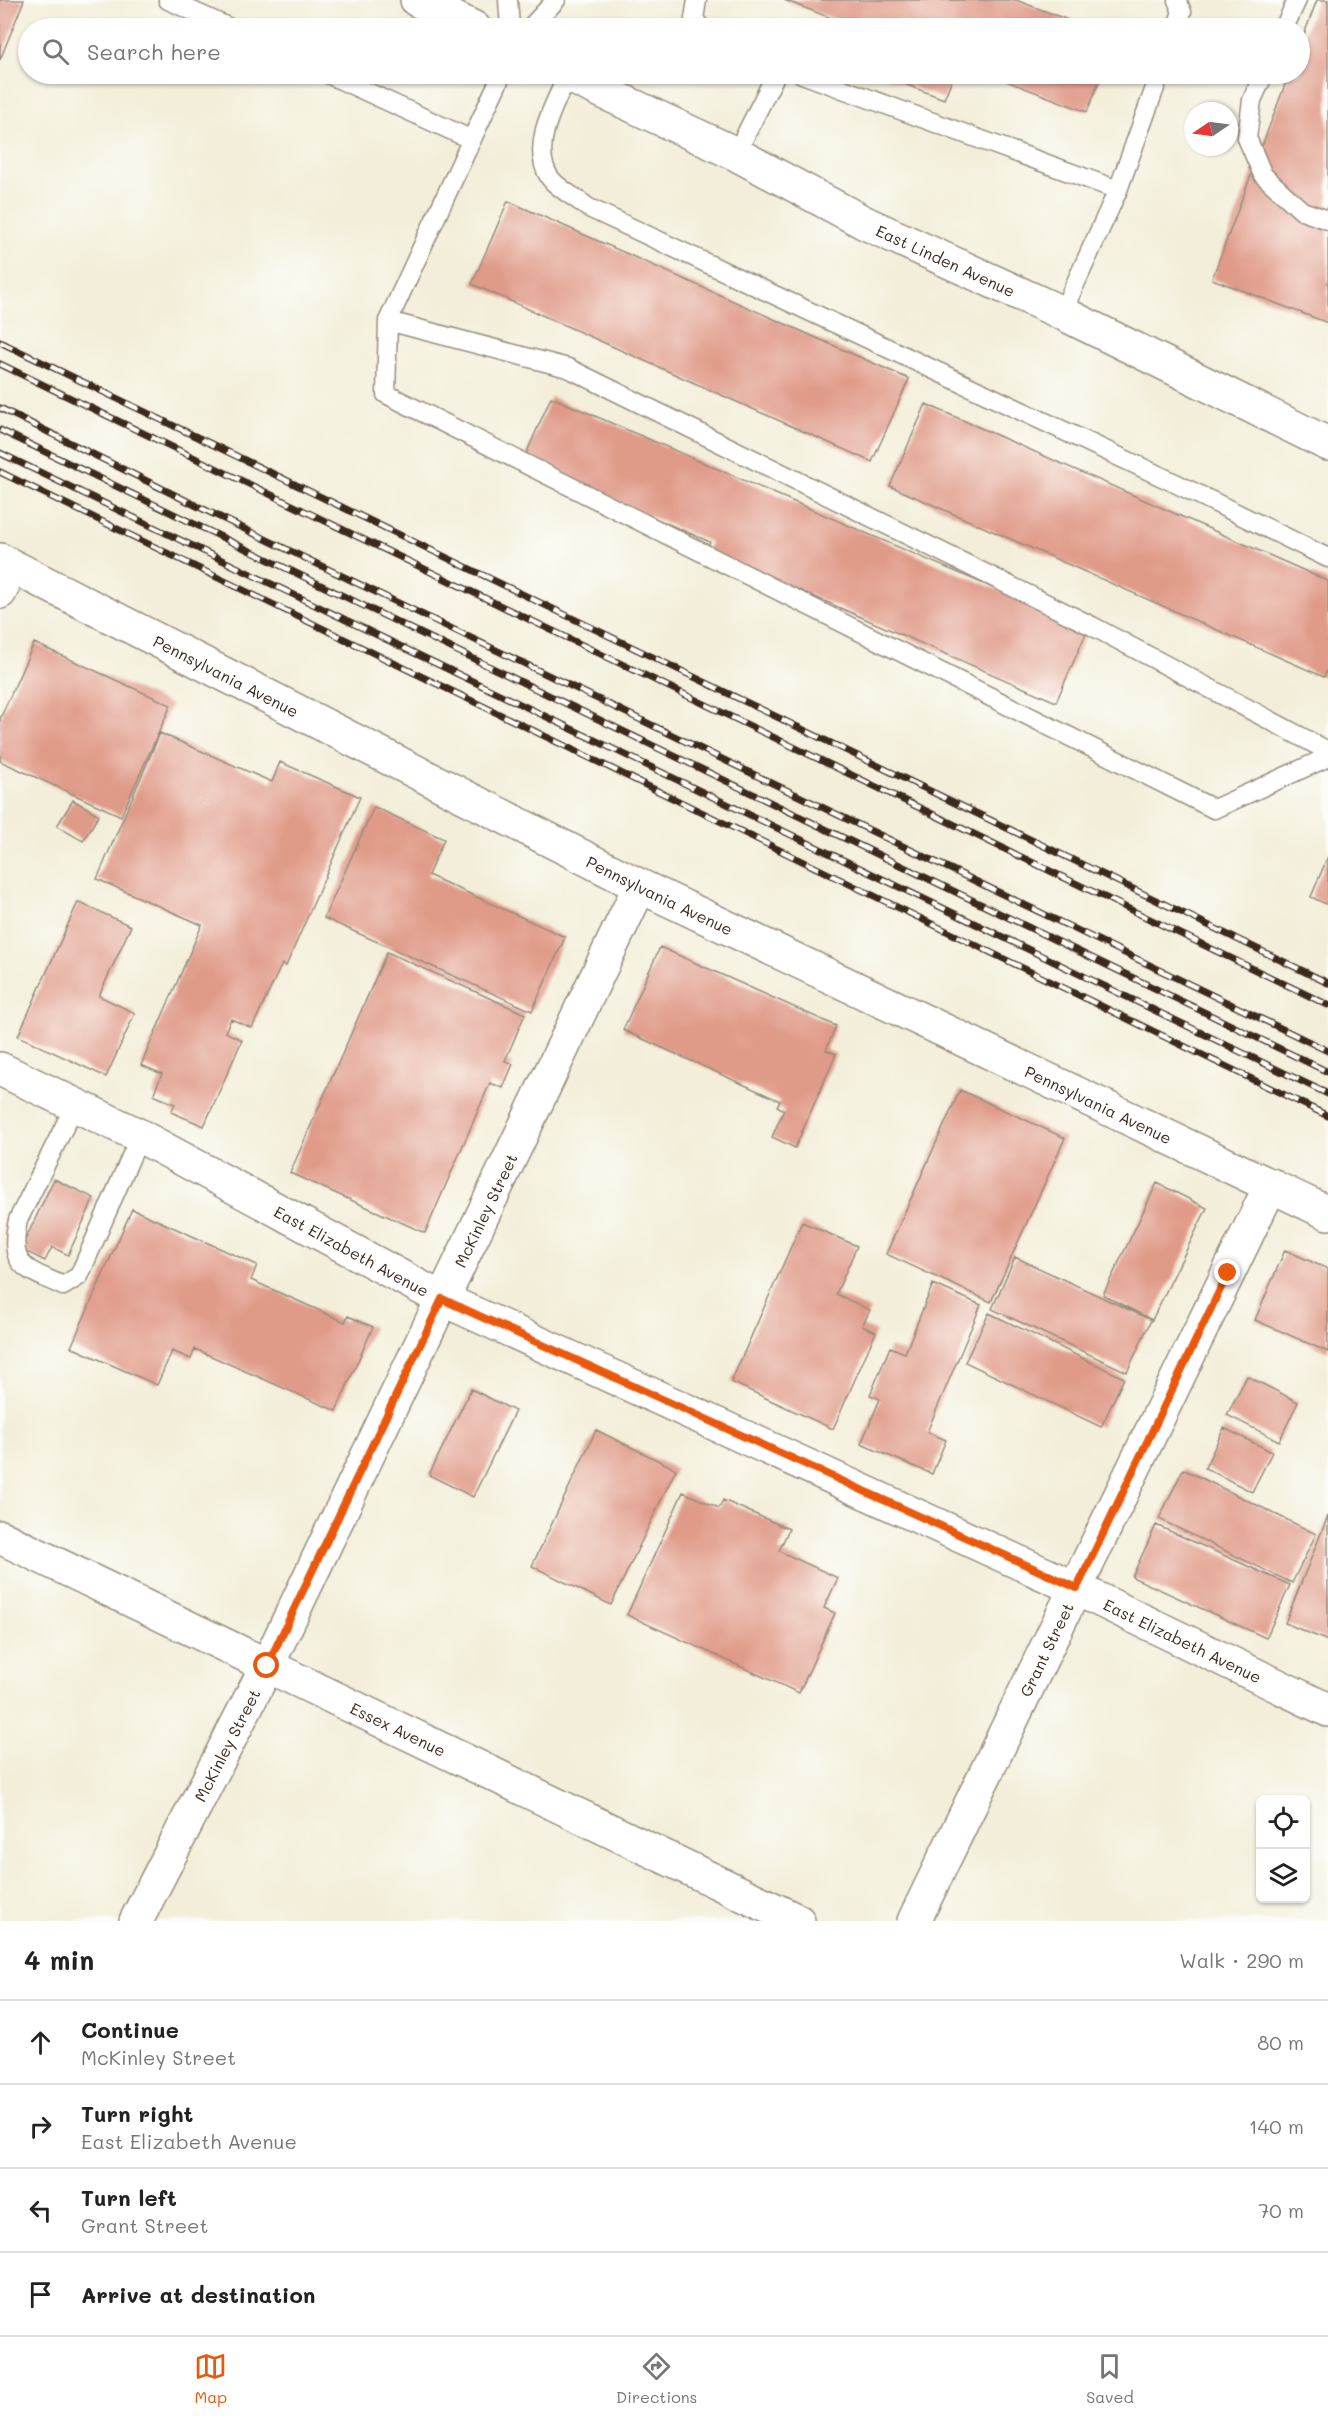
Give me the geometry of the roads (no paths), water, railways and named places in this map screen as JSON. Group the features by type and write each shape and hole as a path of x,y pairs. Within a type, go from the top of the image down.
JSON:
{"street":[{"path":"417,0 454,18"},
{"name":"East Linden Avenue","path":"587,84 736,154 865,223 1062,313 1328,444"},
{"name":"Pennsylvania Avenue","path":"4,573 640,886 1328,1213"},
{"name":"McKinley Street","path":"136,1921 267,1666 640,886"},
{"name":"East Elizabeth Avenue","path":"0,1069 140,1136 442,1299 1077,1588 1328,1710"},
{"name":"Grant Street","path":"914,1921 1271,1185"},
{"name":"Essex Avenue","path":"0,1538 798,1921"}],"lane":[{"path":"168,0 208,18"},
{"path":"508,0 509,18"},
{"path":"539,18 556,0"},
{"path":"694,18 697,0"},
{"path":"1177,0 1182,12 1180,18"},
{"path":"1289,18 1297,0"},
{"path":"350,84 470,139"},
{"path":"496,84 388,321 386,394 1214,809 1328,757"},
{"path":"562,84 546,127 542,152 550,178 587,207 1165,478 1328,558"},
{"path":"736,154 771,84"},
{"path":"829,84 1118,190"},
{"path":"1062,313 1118,190 1156,84"},
{"path":"1259,84 1252,100 1247,138 1263,175 1302,211 1328,220"},
{"path":"388,321 568,368 1092,626 1328,751"},
{"path":"75,1105 18,1221 14,1240 15,1255 25,1269 63,1286 79,1276 140,1136"}],"railway":[{"path":"0,342 1328,983"},
{"path":"0,364 1328,1005"},
{"path":"0,408 197,506 1328,1051"},
{"path":"0,430 1328,1072"},
{"path":"0,453 1328,1094"},
{"path":"0,472 1328,1116"}]}
